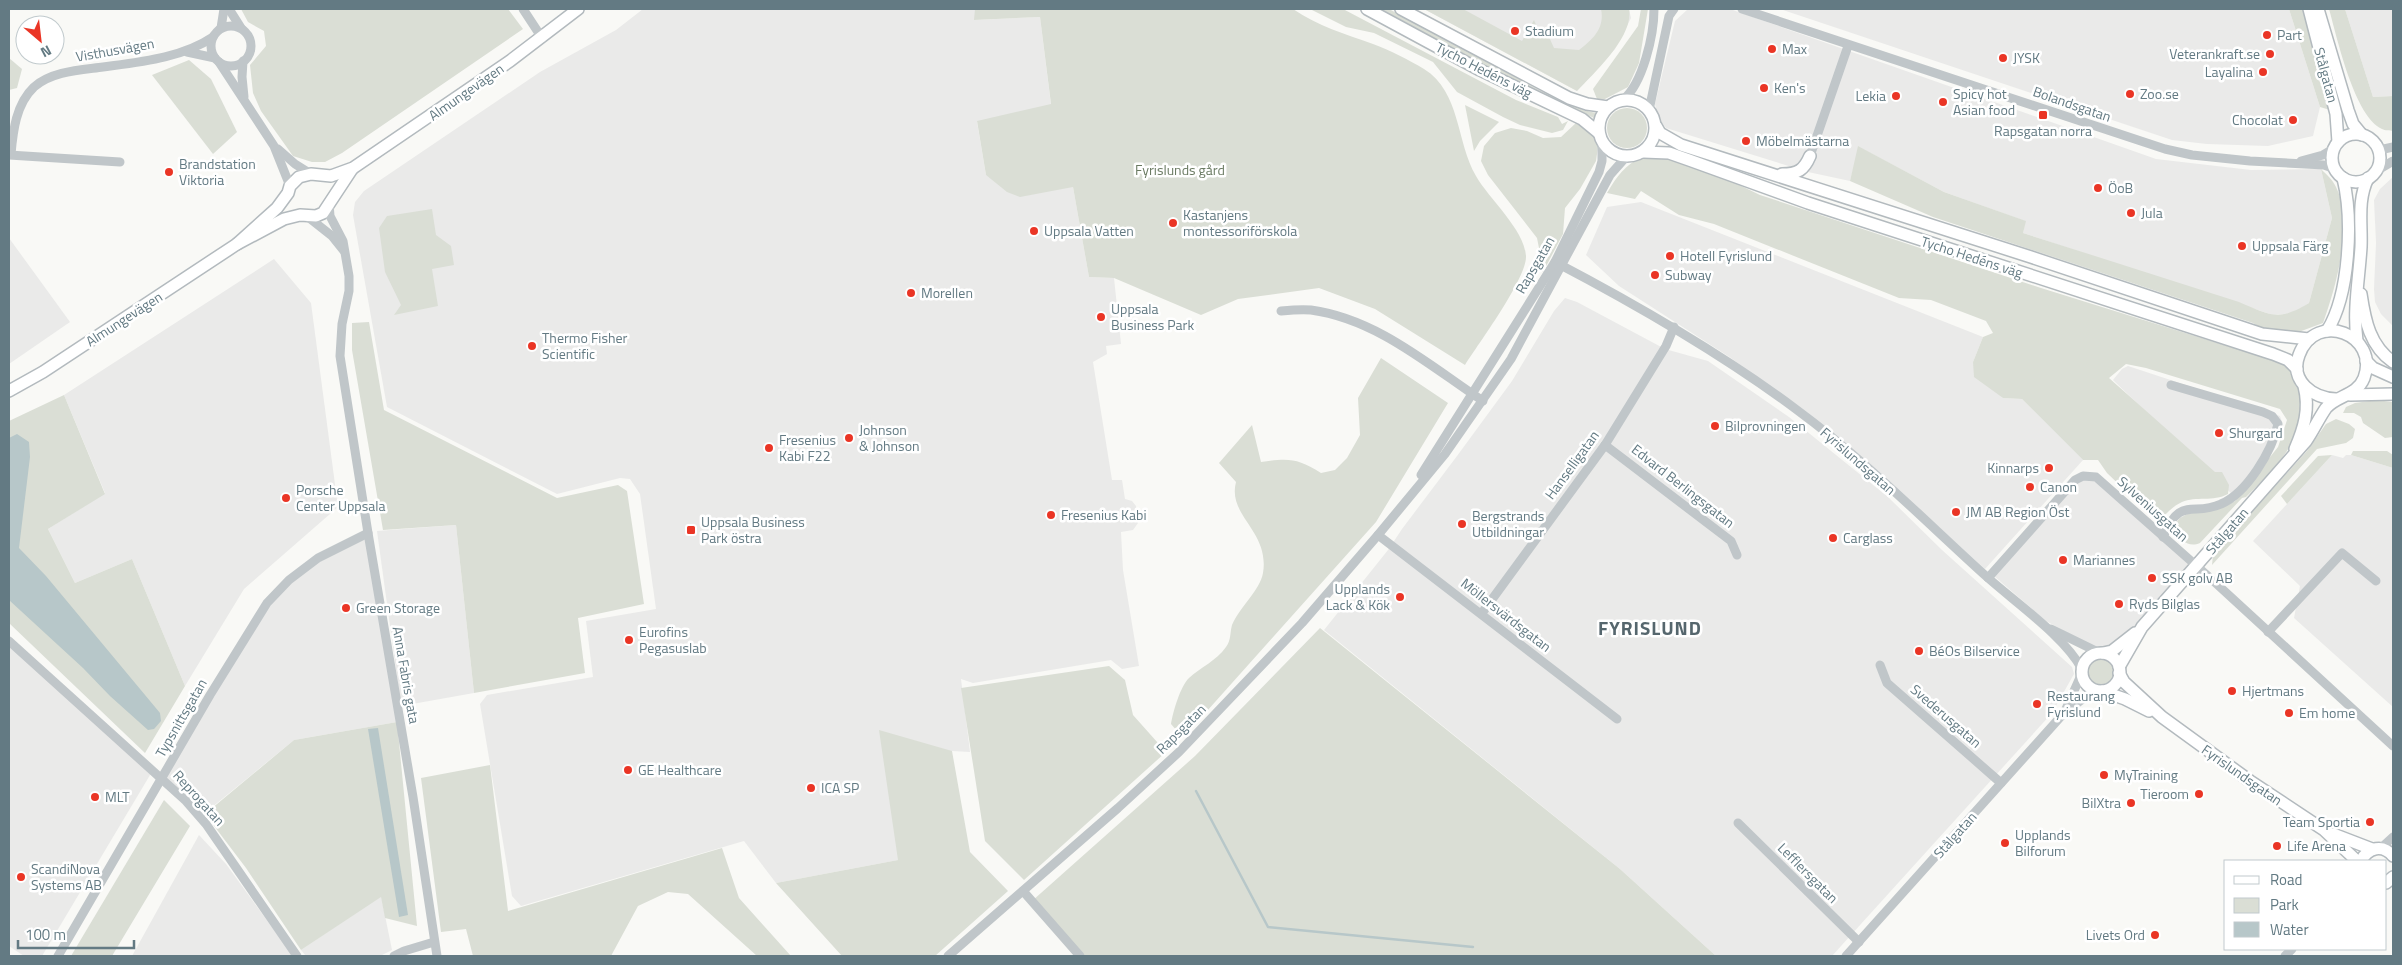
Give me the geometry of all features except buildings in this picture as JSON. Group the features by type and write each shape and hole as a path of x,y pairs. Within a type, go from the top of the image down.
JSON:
{"main road":[{"name":"Tycho Hedéns väg","path":"1367,9 1480,70 1582,119 1600,138"},
{"name":"Tycho Hedéns väg","path":"1401,9 1569,98 1587,104 1608,107"},
{"name":"Stålgatan","path":"2310,9 2336,114 2336,145"},
{"name":"Stålgatan","path":"2318,9 2348,110 2354,124 2362,135"},
{"name":"Almungevägen","path":"237,244 277,208 299,177 331,176 353,168 542,38 579,10"},
{"path":"1623,100 1633,100 1649,110 1656,126 1653,140 1643,152 1626,157 1616,155 1608,150 1600,138 1602,115 1608,107 1623,100"},
{"name":"Tycho Hedéns väg","path":"1656,126 1660,133 1681,145 2262,334 2309,339"},
{"path":"2350,394 2363,380 2366,361 2363,350 2357,341 2354,318 2359,274 2361,197 2380,158 2378,147 2369,138 2362,135 2349,135 2336,145 2333,161 2339,173 2348,204 2346,265 2333,322 2327,330 2309,339 2302,348 2298,358 2297,370 2304,386 2313,394 2324,399 2336,399 2350,394 2393,394"},
{"name":"Tycho Hedéns väg","path":"1643,152 1669,153 1808,203 2273,354 2288,360 2297,370"},
{"path":"1776,175 1800,172 1806,166 1810,156"},
{"path":"1810,156 1808,172 1817,188"},
{"name":"Almungevägen","path":"9,391 59,361 237,244 284,218 323,213 353,168"},
{"path":"2339,173 2356,181 2372,175"},
{"path":"315,175 328,184 330,201"},
{"path":"289,190 290,206 304,216"},
{"path":"2359,274 2365,322 2376,345 2393,362"},
{"path":"2327,330 2343,333 2357,341"},
{"path":"2366,361 2373,368 2393,377"},
{"name":"Stålgatan","path":"2291,457 2306,417 2308,400 2304,386"},
{"name":"Stålgatan","path":"2102,653 2112,651 2142,627 2306,441 2326,408 2336,399"},
{"name":"Stålgatan","path":"2119,670 2142,627"},
{"path":"2102,653 2113,658 2119,670 2112,687 2098,690 2086,683 2082,671 2088,658 2102,653"},
{"name":"Fyrislundsgatan","path":"2119,670 2124,682 2162,717 2250,781 2324,830 2356,860"},
{"name":"Fyrislundsgatan","path":"2098,690 2125,699 2162,717"},
{"name":"Fyrislundsgatan","path":"2324,830 2393,856"},
{"path":"2362,860 2364,856 2377,849"}],"street":[{"path":"221,28 224,9"},
{"path":"217,60 232,66 248,57 251,44 246,33 229,9"},
{"path":"523,9 542,38"},
{"path":"1623,100 1631,93 1642,70 1651,36 1654,9"},
{"path":"1649,110 1669,16 1674,9"},
{"name":"Bolandsgatan","path":"1742,9 1848,46 1932,70 2165,149 2192,155 2324,165 2339,173"},
{"path":"242,28 228,26 221,28 213,37 211,48 274,146 285,169 289,190"},
{"name":"Visthusvägen","path":"10,155 14,128 20,110 26,97 35,86 54,76 76,70 187,52 213,37"},
{"path":"1810,156 1848,46"},
{"name":"Visthusvägen","path":"187,52 217,60"},
{"path":"243,61 244,99"},
{"name":"Rapsgatan","path":"1409,495 1471,393 1559,264 1599,172 1602,161 1600,138"},
{"name":"Bolandsgatan","path":"2293,162 2324,155 2336,145"},
{"path":"274,146 294,164 315,175"},
{"path":"2378,147 2384,149 2393,147"},
{"path":"10,155 120,162"},
{"name":"Rapsgatan","path":"948,956 1181,749 1302,623 1378,535 1444,454 1511,359 1559,264 1610,175 1626,157"},
{"path":"2372,175 2393,162"},
{"name":"Anna Fabris gata","path":"330,201 330,216 343,241 348,263 349,291 342,324 340,356 437,956"},
{"path":"304,216 332,236 344,251"},
{"name":"Fyrislundsgatan","path":"1559,264 1674,327 1797,410 1850,453 2040,623 2072,653 2082,671"},
{"path":"1281,310 1309,310 1356,321 1401,347 1483,401"},
{"name":"Hanselligatan","path":"1482,613 1605,445 1666,346 1674,327"},
{"path":"2163,537 2168,525 2177,514 2190,509 2219,506 2240,490 2266,456 2275,437 2278,424 2272,416 2263,412 2171,385"},
{"name":"Edvard Berlingsgatan","path":"1605,445 1731,541 1737,555"},
{"name":"Sylveniusgatan","path":"1988,578 2068,487 2083,476 2096,477 2197,566 2393,746"},
{"name":"Typsnittsgatan","path":"58,956 266,603 290,580 318,558 368,533"},
{"name":"Möllersvärdsgatan","path":"1378,535 1482,613 1617,719"},
{"path":"2268,632 2342,553 2376,581"},
{"name":"Fyrislundsgatan","path":"2040,623 2102,653"},
{"name":"Reprogatan","path":"9,641 162,778 206,824 298,956"},
{"name":"Svederusgatan","path":"1880,665 1887,683 2001,783"},
{"name":"Stålgatan","path":"2064,713 2082,671"},
{"name":"Stålgatan","path":"1846,956 2064,713 2098,690"},
{"name":"Lefflersgatan","path":"1738,823 1859,942"},
{"path":"2377,849 2393,837"},
{"path":"1023,891 1080,956"},
{"path":"394,956 434,942"}],"shaded area":[{"path":"643,9 975,9 975,20 1040,17 1051,105 977,122 986,175 1073,187 1089,277 1114,278 1121,344 1106,346 1107,354 1093,362 1112,480 1122,480 1125,499 1132,501 1136,506 1138,523 1133,530 1121,532 1123,570 1139,666 1122,669 1111,660 973,683 961,679 970,752 952,751 898,860 776,883 744,841 521,906 512,896 480,704 487,695 593,677 586,621 656,609 640,494 630,479 620,478 557,494 387,407 353,215 355,202 364,191 540,72 616,30"},
{"path":"1424,9 1629,9 1631,18 1615,49 1577,91"},
{"path":"1688,9 1730,9 2156,159 2251,170 2321,169 2332,218 2309,303 2293,313 2273,315 2023,233 2025,221 1944,192 1859,147 1850,181 1808,172 1666,128 1657,116 1655,104 1675,21"},
{"path":"1780,9 2289,9 2320,107 2313,136 2268,146 2207,144 2172,140"},
{"path":"2345,9 2393,9 2393,96 2373,97"},
{"path":"2393,177 2393,326 2381,314 2375,302 2376,243 2374,200 2380,189"},
{"path":"1641,202 1983,337 1973,362 2003,398 2022,399 2083,460 1985,569 1861,457 1731,358 1619,286 1586,255 1607,207"},
{"path":"9,238 70,322 9,364"},
{"path":"274,259 311,303 338,507 244,589 185,686 132,559 75,583 48,529 105,493 64,395"},
{"path":"1565,298 1577,302 1665,349 1708,361 1789,417 1888,497 1942,550 2072,667 2074,674 2052,713 1832,956 1716,956 1620,869 1324,630 1388,550 1512,381 1554,311"},
{"path":"2128,366 2280,416 2282,422 2274,448 2236,498 2113,380 2122,369"},
{"path":"2332,455 2343,458 2346,455 2351,455 2393,468 2393,707 2294,618 2300,586 2253,541"},
{"path":"2096,477 2192,563 2137,625 2113,646 2098,649 2046,621 1994,576 2075,480"},
{"path":"456,525 474,693 401,706 377,531"},
{"path":"368,533 397,722 294,740 200,817 162,777 236,652 289,580"},
{"path":"9,639 153,770 42,956 24,956 9,946"},
{"path":"199,835 226,864 293,956 132,956"},
{"path":"381,896 392,950 380,956 306,956 301,950"}],"green space":[{"path":"241,9 508,9 523,29 342,153 325,162 312,162 293,156 261,111 253,93 250,65 266,46 264,31 248,22"},
{"name":"Fyrislunds gård","path":"975,9 1293,9 1322,25 1399,55 1424,69 1436,79 1445,91 1476,176 1513,225 1524,246 1526,256 1519,279 1465,365 1375,309 1319,288 1238,299 1201,315 1114,278 1089,277 1073,187 1020,197 1007,192 986,175 977,121 1051,104 1040,17 974,20"},
{"path":"1310,9 1343,9 1516,100 1558,117 1562,124 1568,121 1563,130 1552,133 1520,125 1457,92 1433,62 1374,33 1346,27"},
{"path":"1381,9 1389,9 1539,90 1583,110 1596,113 1594,118 1512,80"},
{"path":"1424,9 1463,9 1522,41 1534,20 1540,34 1549,37 1554,48 1579,50 1597,32 1601,22 1601,9 1629,9 1629,19 1626,31 1612,53 1577,91"},
{"path":"1641,9 1648,9 1639,63 1628,87 1603,100 1597,99 1593,89 1638,26"},
{"path":"2289,9 2306,9 2330,110 2320,107"},
{"path":"2329,9 2345,9 2373,97 2393,96 2393,131 2382,129 2372,121 2363,109 2348,75"},
{"path":"9,58 22,69 17,88 9,90"},
{"path":"189,60 211,79 237,132 213,154 152,75"},
{"path":"1465,105 1499,122 1480,141 1474,151"},
{"path":"1627,108 1638,111 1644,117 1647,128 1644,139 1638,145 1627,148 1616,145 1610,139 1607,128 1610,117 1616,111"},
{"path":"1577,122 1595,136 1598,147 1596,161 1580,189 1565,208 1563,234 1543,272 1537,270 1539,248 1537,238 1488,175 1481,161 1484,146 1495,133 1511,128 1527,131 1543,138 1561,137"},
{"path":"1858,146 1944,192 2026,221 2023,233 2274,314 2289,313 2309,303 2332,218 2321,169 2336,187 2341,202 2343,218 2343,236 2338,274 2323,323 2296,333 2263,329 2253,323 1933,217 1850,181"},
{"path":"1643,156 1668,156 1700,166 1760,195 2041,288 2288,365 2302,392 2304,407 2296,436 2278,463 2256,487 2246,497 2242,498 2200,543 2189,544 2173,532 2174,525 2180,518 2191,512 2219,509 2235,501 2278,447 2287,420 2280,409 2146,368 2126,364 2109,378 2215,472 2222,472 2229,485 2228,494 2216,498 2187,500 2173,508 2160,520 2154,518 2107,473 2098,460 2083,460 2022,399 2003,398 1974,377 1973,362 1983,337 1993,333 1986,321 1931,300 1899,298 1714,224 1679,215 1641,191 1635,199 1607,193 1622,172 1631,163"},
{"path":"432,209 436,235 451,246 454,265 432,269 438,306 394,315 401,305 385,272 379,228 387,216"},
{"path":"369,322 384,410 557,498 618,485 627,491 644,604 578,618 585,673 474,693 456,525 383,530 352,350 352,323"},
{"path":"1381,358 1448,403 1376,522 1207,711 1177,731 1171,724 1183,687 1189,678 1218,656 1228,645 1232,625 1258,586 1263,573 1263,558 1260,546 1237,505 1235,494 1236,482 1219,463 1252,425 1261,462 1292,460 1305,464 1321,473 1335,470 1347,458 1360,435 1358,398"},
{"path":"64,395 105,494 48,529 75,583 132,559 185,686 145,753 9,623 9,421"},
{"path":"2376,400 2393,402 2393,437 2385,438 2363,423 2361,417 2354,413 2343,413 2346,407 2355,403"},
{"path":"2336,419 2349,424 2355,429 2353,438 2346,443 2317,449 2212,565 2213,555 2307,451 2326,424"},
{"path":"2353,451 2387,451 2393,455 2393,468 2351,455"},
{"path":"2332,455 2287,504 2281,496 2318,456"},
{"path":"1320,628 1620,869 1716,956 1080,956 1032,901 1195,756"},
{"path":"2101,658 2111,662 2115,672 2111,682 2101,686 2091,682 2087,672 2091,662"},
{"path":"1109,666 1125,680 1133,715 1166,752 1024,880 985,841 961,688"},
{"path":"397,722 417,926 385,918 381,897 301,950 246,868 205,814 294,740"},
{"path":"879,730 952,751 970,852 1008,891 935,956 842,956 776,883 898,860"},
{"path":"490,765 508,911 722,848 739,898 791,956 757,956 688,894 668,892 638,906 611,956 473,956 466,929 441,932 421,778"},
{"path":"164,800 190,826 112,956 71,956"}],"water":[{"path":"17,434 29,442 30,457 19,548 46,576 160,713 161,721 154,729 148,730 9,600 9,438"},
{"path":"378,728 408,915 399,917 368,729"}],"waterway":[{"path":"1196,791 1268,927 1473,947"}],"place":[{"name":"Stadium","path":"1515,31"},
{"name":"Part","path":"2267,35"},
{"name":"Max","path":"1772,49"},
{"name":"Veterankraft.se","path":"2270,54"},
{"name":"JYSK","path":"2003,58"},
{"name":"Layalina","path":"2263,72"},
{"name":"Ken's","path":"1764,88"},
{"name":"Zoo.se","path":"2130,94"},
{"name":"Lekia","path":"1896,96"},
{"name":"Spicy hot Asian food","path":"1943,102"},
{"name":"Rapsgatan norra","path":"2043,115"},
{"name":"Chocolat","path":"2293,120"},
{"name":"Möbelmästarna","path":"1746,141"},
{"name":"Brandstation Viktoria","path":"169,172"},
{"name":"ÖoB","path":"2098,188"},
{"name":"Jula","path":"2131,213"},
{"name":"Kastanjens montessoriförskola","path":"1173,223"},
{"name":"Uppsala Vatten","path":"1034,231"},
{"name":"Uppsala Färg","path":"2242,246"},
{"name":"Hotell Fyrislund","path":"1670,256"},
{"name":"Subway","path":"1655,275"},
{"name":"Morellen","path":"911,293"},
{"name":"Uppsala Business Park","path":"1101,317"},
{"name":"Thermo Fisher Scientific","path":"532,346"},
{"name":"Bilprovningen","path":"1715,426"},
{"name":"Shurgard","path":"2219,433"},
{"name":"Johnson & Johnson","path":"849,438"},
{"name":"Fresenius Kabi F22","path":"769,448"},
{"name":"Kinnarps","path":"2049,468"},
{"name":"Canon","path":"2030,487"},
{"name":"Porsche Center Uppsala","path":"286,498"},
{"name":"JM AB Region Öst","path":"1956,512"},
{"name":"Fresenius Kabi","path":"1051,515"},
{"name":"Bergstrands Utbildningar","path":"1462,524"},
{"name":"Uppsala Business Park östra","path":"691,530"},
{"name":"Carglass","path":"1833,538"},
{"name":"Mariannes","path":"2063,560"},
{"name":"SSK golv AB","path":"2152,578"},
{"name":"Upplands Lack & Kök","path":"1400,597"},
{"name":"Ryds Bilglas","path":"2119,604"},
{"name":"Green Storage","path":"346,608"},
{"name":"Eurofins Pegasuslab","path":"629,640"},
{"name":"BéOs Bilservice","path":"1919,651"},
{"name":"Hjertmans","path":"2232,691"},
{"name":"Restaurang Fyrislund","path":"2037,704"},
{"name":"Em home","path":"2289,713"},
{"name":"GE Healthcare","path":"628,770"},
{"name":"MyTraining","path":"2104,775"},
{"name":"ICA SP","path":"811,788"},
{"name":"Tieroom","path":"2199,794"},
{"name":"MLT","path":"95,797"},
{"name":"BilXtra","path":"2131,803"},
{"name":"Team Sportia","path":"2370,822"},
{"name":"Upplands Bilforum","path":"2005,843"},
{"name":"Life Arena","path":"2277,846"},
{"name":"ScandiNova Systems AB","path":"21,877"},
{"name":"Livets Ord","path":"2155,935"}],"district":[{"name":"FYRISLUND","path":"1650,628"}]}
